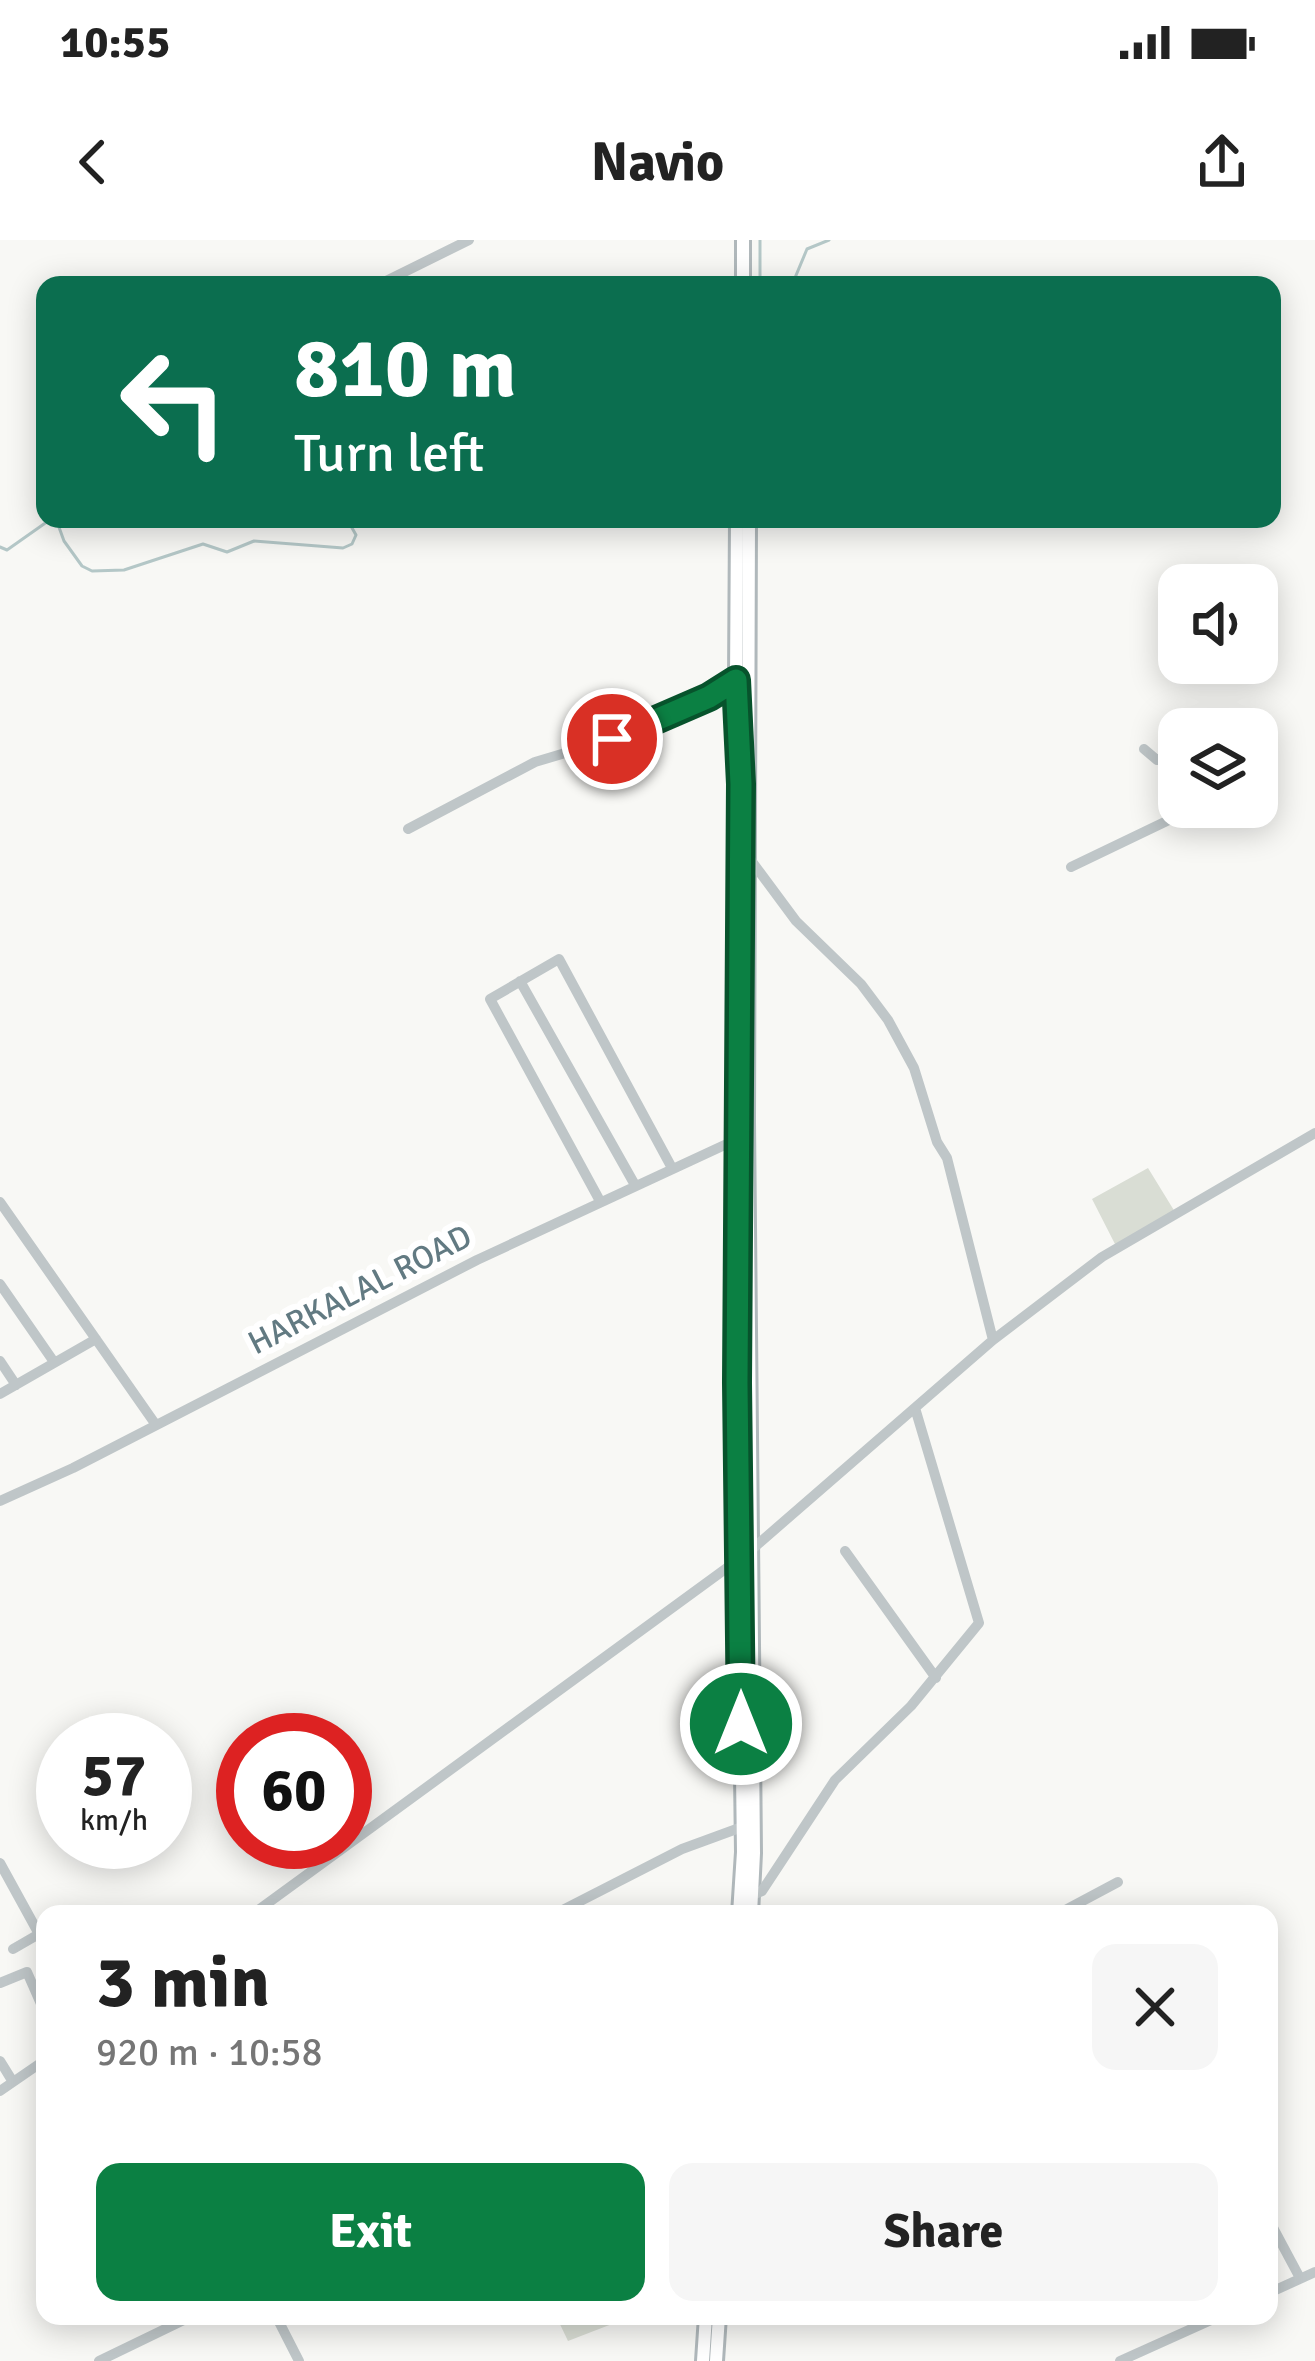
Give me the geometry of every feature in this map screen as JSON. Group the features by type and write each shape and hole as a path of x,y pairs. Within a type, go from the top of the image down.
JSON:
{"main road":[{"path":"743,240 743,276"},
{"path":"737,528 736,680 744,854"},
{"path":"749,528 745,1283 737,1383 746,1554 751,1905"},
{"path":"739,1905 746,1554"},
{"path":"703,2361 705,2325"},
{"path":"716,2361 718,2325"}],"street":[{"path":"396,276 469,240"},
{"path":"408,829 535,762 612,739 709,697 736,680"},
{"path":"1144,749 1158,760"},
{"path":"1071,867 1158,825"},
{"path":"744,854 796,921 872,997 914,1068 937,1142 947,1158 993,1340"},
{"path":"600,1201 490,999 559,958 672,1168"},
{"path":"520,981 635,1185"},
{"path":"265,1905 746,1554 993,1340 1116,1246 1315,1133"},
{"name":"HARKALAL ROAD","path":"0,1501 600,1201 744,1136"},
{"path":"0,1202 156,1425"},
{"path":"0,1284 54,1362"},
{"path":"0,1394 96,1339"},
{"path":"0,1361 16,1385"},
{"path":"752,1894 762,1891 835,1780 936,1678 976,1629 979,1617 915,1408"},
{"path":"845,1551 936,1678"},
{"path":"573,1905 719,1832 742,1827"},
{"path":"0,1863 36,1929"},
{"path":"1078,1905 1118,1882"},
{"path":"13,1949 36,1936"},
{"path":"0,1983 27,1972 36,1992"},
{"path":"0,2061 13,2082"},
{"path":"0,2091 36,2066"},
{"path":"1278,2237 1300,2278"},
{"path":"1278,2289 1315,2272"},
{"path":"99,2361 173,2325"},
{"path":"281,2325 299,2361"},
{"path":"1120,2361 1199,2325"}],"shaded area":[{"path":"1148,1168 1175,1212 1116,1246 1092,1199"},
{"path":"560,2325 609,2325 568,2341"}],"waterway":[{"path":"760,240 760,276"},
{"path":"796,276 807,249 829,240"},
{"path":"0,547 7,550 38,528"},
{"path":"59,528 82,566 92,571 124,570 203,544 227,552 254,541 343,548 352,544 356,535 352,528"}],"route":[{"path":"612,739 709,697 736,680 741,784 737,1383 741,1724"}]}
